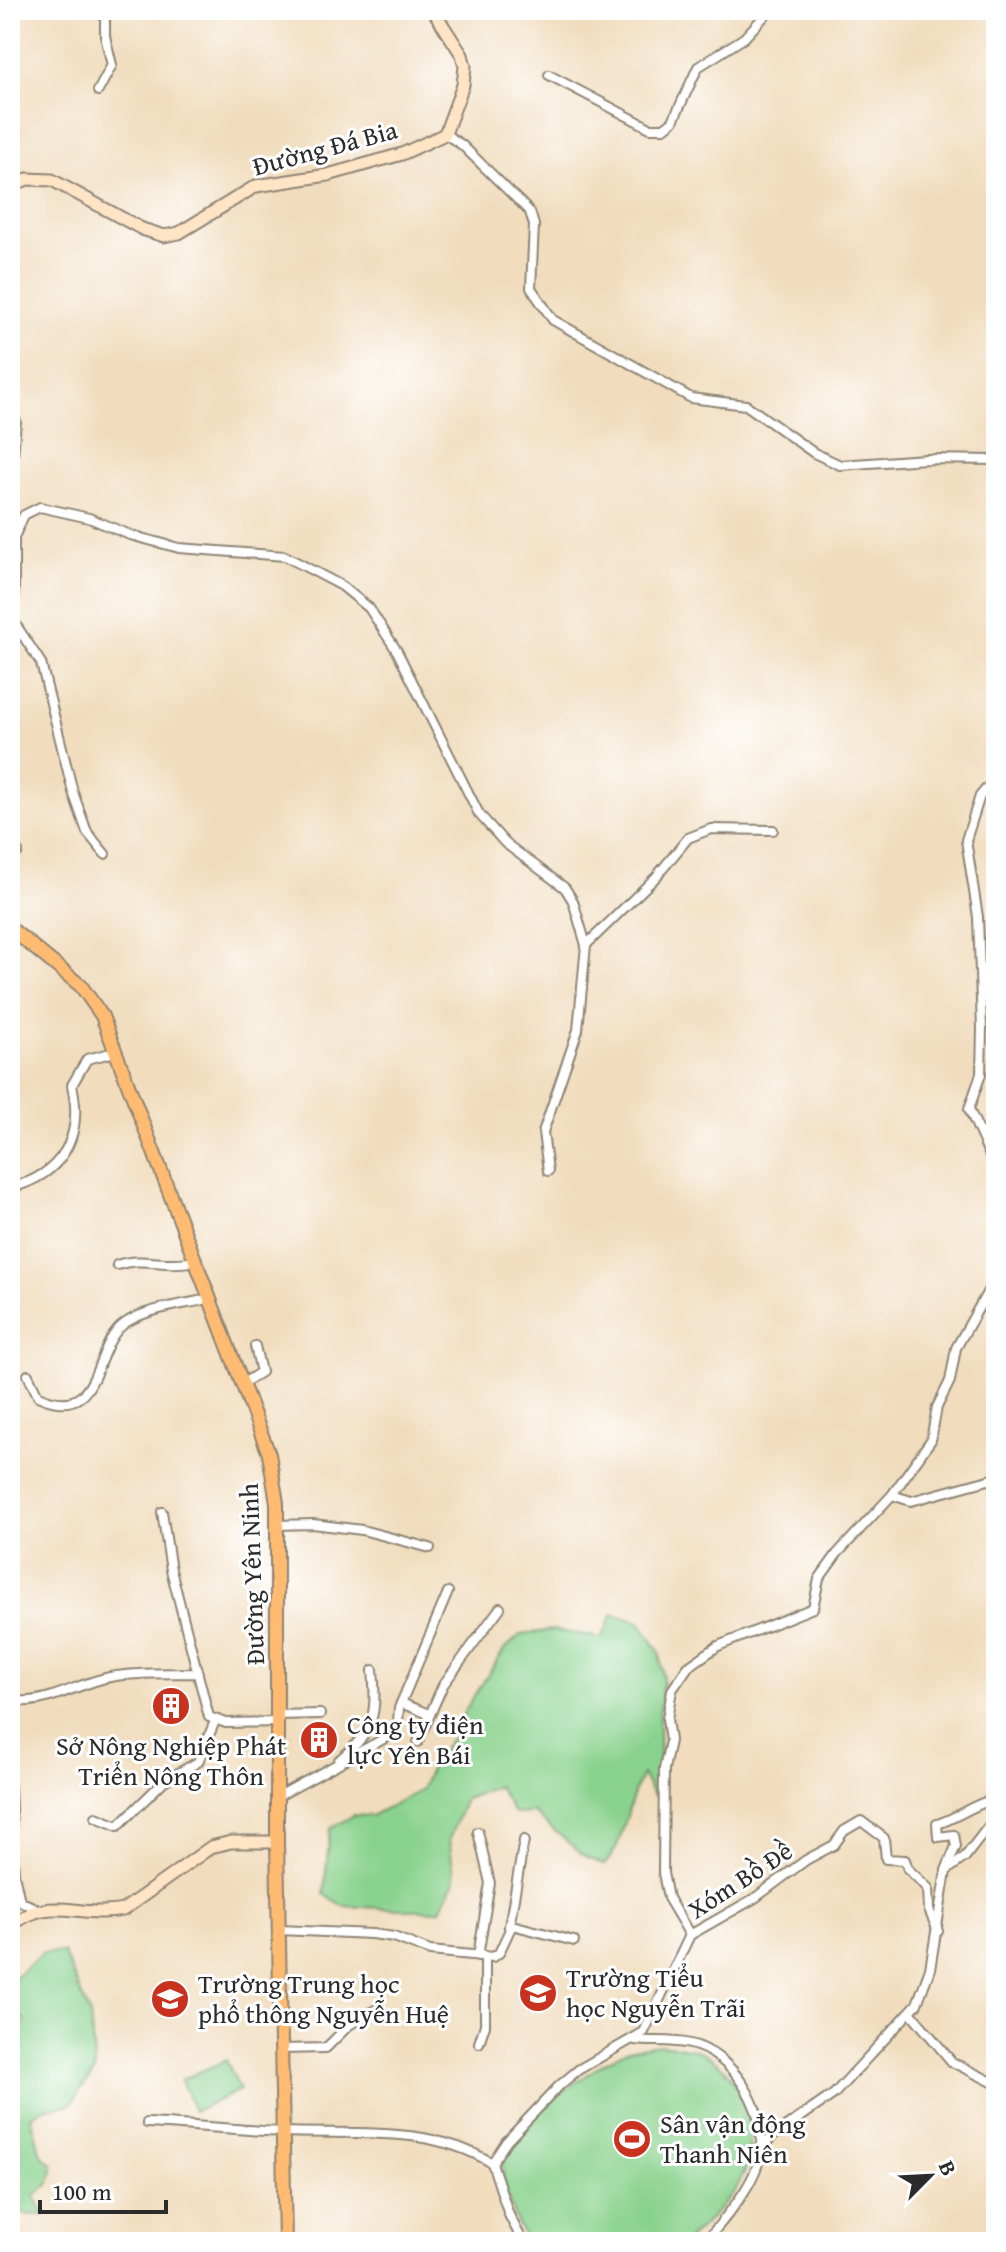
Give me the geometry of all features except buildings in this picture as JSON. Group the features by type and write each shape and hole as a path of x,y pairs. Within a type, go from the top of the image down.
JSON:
{"main road":[{"name":"Đường Yên Ninh","path":"10,928 53,961 91,998 115,1052 269,1454 277,1525 277,1842 285,2242"}],"street":[{"path":"98,91 112,65 105,36 105,10"},
{"path":"433,10 462,55 465,66 463,85 445,134 462,145 526,207 533,218 531,288 542,306 561,326 691,398 751,407 830,462 846,466 926,459 996,460"},
{"path":"549,75 650,128 664,128 673,121 698,67 744,38 770,10"},
{"name":"Đường Đá Bia","path":"10,187 27,179 52,180 142,229 164,236 179,233 256,186 328,175 402,154 445,134"},
{"path":"10,491 16,421"},
{"path":"10,603 14,596 14,537 24,515 40,507 89,518 130,535 179,548 285,556 342,586 369,608 397,651 484,822 505,843 565,888 573,901 586,945 578,1030 543,1132 548,1171"},
{"path":"10,616 41,663 73,792 87,832 105,854"},
{"path":"996,777 980,796 966,840 978,917 982,1029 981,1074 969,1109 996,1169"},
{"path":"586,945 656,877 688,838 722,828 773,830"},
{"path":"10,1188 37,1181 64,1153 75,1127 77,1107 72,1085 87,1059 115,1052"},
{"path":"117,1265 133,1260 170,1266 194,1261"},
{"path":"690,1935 668,1898 663,1873 664,1769 670,1741 667,1719 672,1690 688,1667 718,1646 813,1608 819,1579 837,1554 892,1495 931,1440 937,1407 950,1381 956,1348 996,1277"},
{"path":"28,1375 38,1396 61,1402 76,1399 89,1388 112,1338 126,1322 208,1299"},
{"path":"242,1384 261,1372 255,1346"},
{"path":"892,1495 911,1501 996,1478"},
{"path":"162,1512 171,1570 208,1713 215,1721"},
{"path":"277,1525 313,1524 362,1530 430,1548"},
{"path":"277,1797 387,1737 398,1722 401,1703 448,1592"},
{"path":"418,1742 443,1685 500,1608"},
{"path":"322,1773 356,1746 373,1719 376,1708 373,1670"},
{"path":"10,1691 19,1701 39,1702 80,1684 113,1676 198,1673"},
{"path":"401,1703 429,1714"},
{"path":"215,1721 320,1714"},
{"path":"96,1817 118,1826 164,1781 198,1762 215,1721"},
{"path":"10,1788 14,1874 20,1901 37,1909 108,1913 123,1910 211,1847 231,1842 277,1842"},
{"path":"709,2241 742,2192 761,2148 773,2136 834,2094 911,2013 927,1978 938,1931 940,1886 956,1846 954,1835 938,1837 937,1824 958,1818 969,1809 996,1799"},
{"path":"946,1871 965,1857 995,1818"},
{"name":"Xóm Bồ Đề","path":"492,2163 506,2142 560,2085 597,2059 635,2040 650,2023 690,1935 755,1898 806,1860 834,1845 844,1831 861,1821 884,1838 886,1859 905,1860 908,1869 928,1888 929,1910 938,1931"},
{"path":"478,1832 490,1883 481,1956 485,2025 479,2043"},
{"path":"279,1930 383,1935 430,1951 481,1956 498,1954 509,1927 524,1840"},
{"path":"10,1927 37,1909"},
{"path":"509,1927 519,1924 574,1941"},
{"path":"281,2049 326,2048 349,2025 375,2010"},
{"path":"911,2013 952,2062 996,2084"},
{"path":"635,2040 693,2044 716,2056 748,2095 761,2148"},
{"path":"147,2123 283,2132 381,2130 466,2150 492,2163 509,2215 523,2242"}],"green space":[{"path":"613,1614 640,1622 660,1653 663,1680 659,1722 660,1797 653,1794 642,1775 617,1846 604,1865 584,1856 534,1813 514,1814 498,1786 465,1799 449,1839 455,1881 439,1911 343,1906 324,1894 330,1829 354,1815 371,1816 421,1790 433,1762 457,1731 464,1712 504,1650 520,1635 552,1630 602,1638"},
{"path":"63,1952 90,2015 95,2071 69,2106 44,2108 31,2116 41,2155 53,2165 49,2184 34,2195 45,2215 10,2214 10,2038 26,2021 10,2007 10,1981 43,1953"},
{"name":"Sân vận động Thanh Niên","path":"659,2044 696,2050 711,2058 734,2082 742,2098 750,2132 747,2165 737,2187 685,2242 528,2242 506,2193 503,2161 508,2147 535,2116 593,2071 627,2050"},
{"path":"226,2060 240,2090 194,2111 181,2080"}],"place":[{"name":"Sở Nông Nghiệp Phát Triển Nông Thôn","path":"171,1706"},
{"name":"Công ty điện lực Yên Bái","path":"319,1740"},
{"name":"Trường Tiểu học Nguyễn Trãi","path":"538,1993"},
{"name":"Trường Trung học phổ thông Nguyễn Huệ","path":"170,1999"},
{"name":"Sân vận động Thanh Niên","path":"632,2139"}]}
